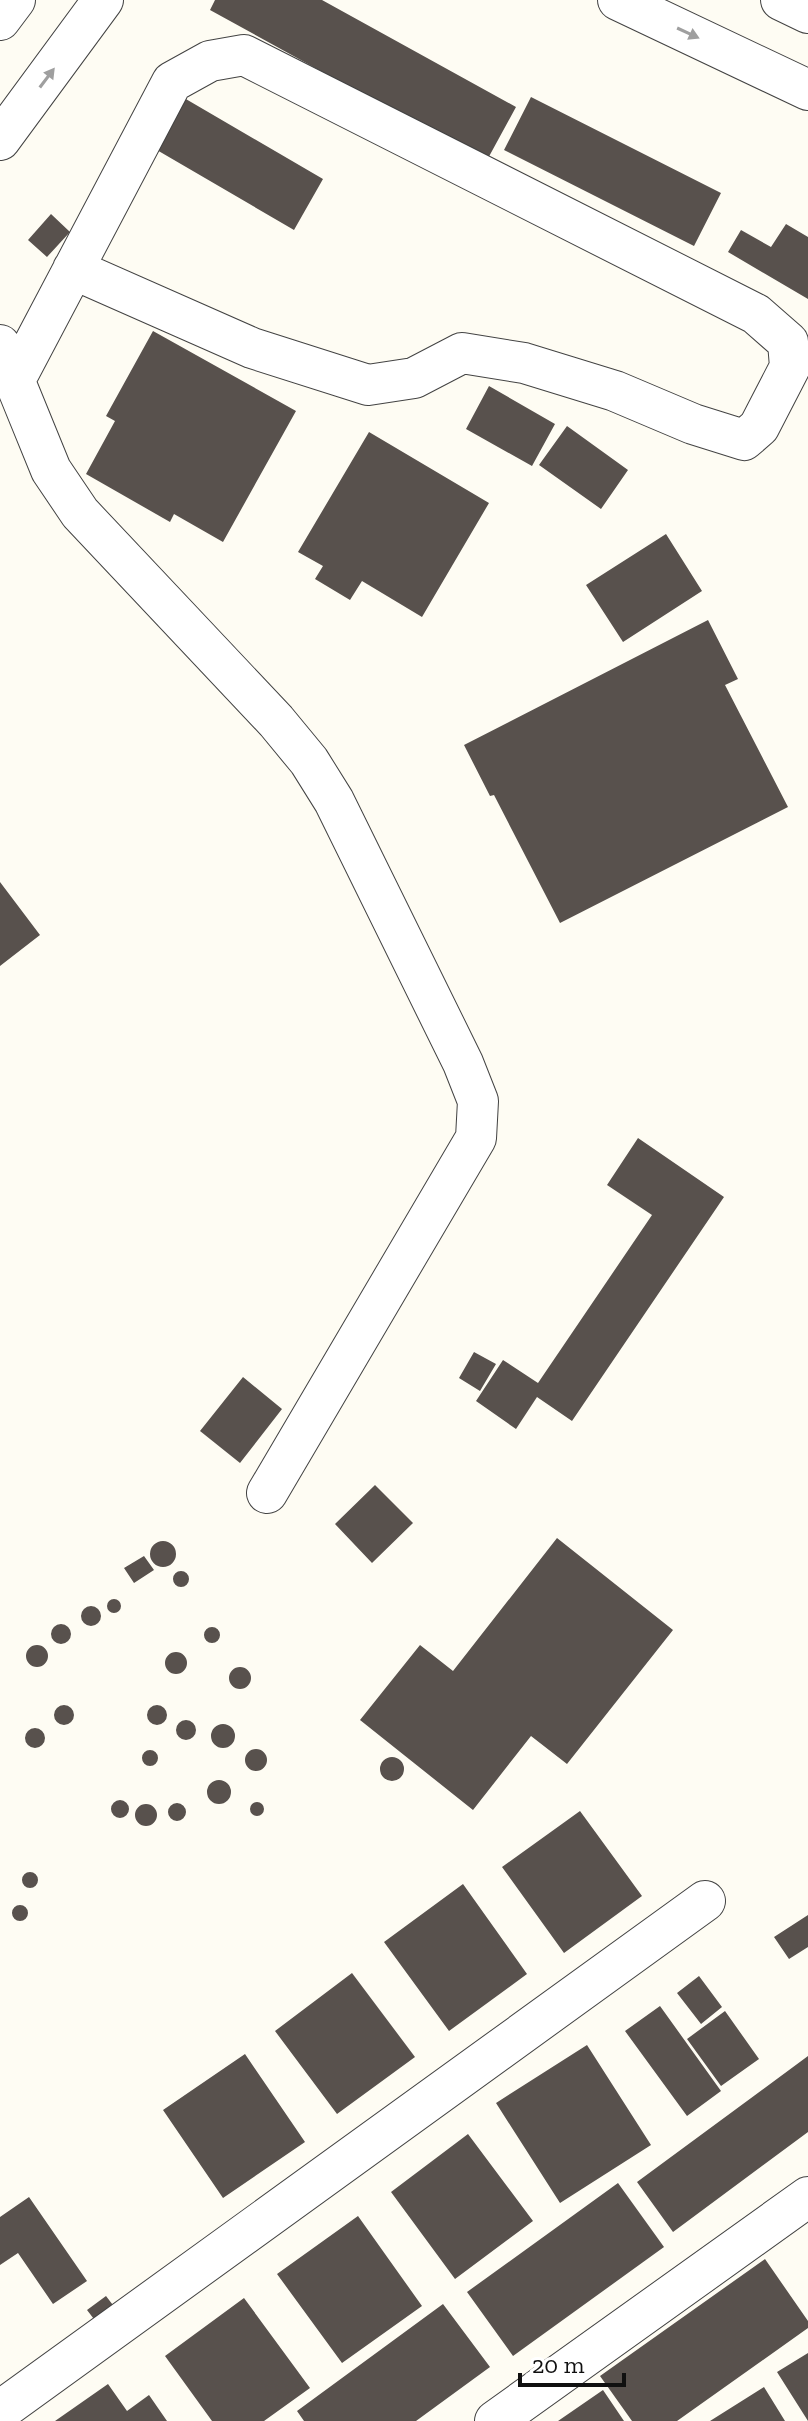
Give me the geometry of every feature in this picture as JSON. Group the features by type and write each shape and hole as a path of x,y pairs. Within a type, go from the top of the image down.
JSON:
{"street":[{"path":"0,20 15,0"},
{"path":"0,140 103,0"},
{"path":"618,0 808,90"},
{"path":"781,0 808,13"},
{"path":"73,269 252,348 368,385 414,378 462,353 524,363 615,391 693,424 744,440 759,427 790,367 788,342 756,314 244,55 210,61 172,82 73,269 8,362 51,470 80,513 276,721 309,761 341,815 463,1063 478,1101 476,1138 267,1493"},
{"path":"0,2411 705,1901"},
{"path":"495,2421 808,2197"}],"building":[{"path":"215,0 322,0 516,107 486,162 210,10"},
{"path":"179,95 323,179 294,230 150,146"},
{"path":"531,97 721,193 694,246 504,150"},
{"path":"51,214 70,232 47,257 28,240"},
{"path":"786,224 808,237 808,299 728,252 741,230 771,247"},
{"path":"153,331 296,411 223,542 174,514 170,522 86,474 115,421 106,416"},
{"path":"489,386 555,424 532,466 466,429"},
{"path":"567,426 628,470 601,509 539,465"},
{"path":"369,432 489,503 422,617 362,581 350,600 315,579 323,566 298,552"},
{"path":"666,534 702,591 623,642 586,585"},
{"path":"708,620 738,679 725,685 788,807 560,923 494,795 490,796 464,745"},
{"path":"0,882 40,935 0,966"},
{"path":"638,1138 724,1197 572,1421 537,1397 516,1429 476,1401 503,1360 538,1383 652,1215 607,1185"},
{"path":"474,1352 496,1364 480,1391 459,1378"},
{"path":"243,1377 282,1409 240,1463 200,1431"},
{"path":"375,1485 413,1523 372,1563 335,1524"},
{"path":"557,1538 673,1630 567,1764 531,1736 473,1810 360,1720 420,1645 453,1671"},
{"path":"163,1541 172,1545 176,1554 172,1563 163,1567 154,1563 150,1554 154,1545"},
{"path":"144,1556 154,1570 134,1583 124,1568"},
{"path":"181,1571 189,1579 181,1587 173,1579"},
{"path":"114,1599 121,1606 114,1613 107,1606"},
{"path":"91,1606 98,1609 101,1616 98,1623 91,1626 84,1623 81,1616 84,1609"},
{"path":"61,1624 68,1627 71,1634 68,1641 61,1644 54,1641 51,1634 54,1627"},
{"path":"212,1627 218,1629 218,1641 212,1643 206,1641 204,1635 206,1629"},
{"path":"33,1645 41,1645 48,1656 41,1667 33,1667 26,1660 26,1652"},
{"path":"176,1652 184,1655 187,1663 184,1671 176,1674 168,1671 165,1663 168,1655"},
{"path":"240,1667 248,1670 251,1678 248,1686 240,1689 232,1686 229,1678 232,1670"},
{"path":"64,1705 71,1708 74,1715 71,1722 64,1725 57,1722 54,1715 57,1708"},
{"path":"157,1705 164,1708 167,1715 164,1722 157,1725 150,1722 147,1715 150,1708"},
{"path":"182,1720 190,1720 196,1730 190,1740 182,1740 176,1734 176,1726"},
{"path":"223,1724 232,1727 235,1736 232,1745 223,1748 214,1745 211,1736 214,1727"},
{"path":"35,1728 42,1731 45,1738 42,1745 35,1748 28,1745 25,1738 28,1731"},
{"path":"256,1749 267,1760 256,1771 245,1760"},
{"path":"147,1750 153,1750 158,1758 156,1764 147,1766 142,1761 142,1755"},
{"path":"392,1757 400,1761 404,1769 400,1777 392,1781 384,1777 380,1769 384,1761"},
{"path":"219,1780 230,1787 231,1792 224,1803 219,1804 208,1797 207,1792 214,1781"},
{"path":"120,1800 129,1809 120,1818 111,1809"},
{"path":"257,1802 264,1809 257,1816 250,1809"},
{"path":"173,1803 181,1803 186,1812 184,1819 173,1821 168,1816 168,1808"},
{"path":"146,1804 154,1807 157,1815 154,1823 146,1826 138,1823 135,1815 138,1807"},
{"path":"580,1811 642,1896 564,1953 502,1867"},
{"path":"30,1872 38,1880 30,1888 22,1880"},
{"path":"463,1884 527,1974 449,2031 384,1942"},
{"path":"17,1905 23,1905 28,1913 26,1919 17,1921 12,1916 12,1910"},
{"path":"808,1915 808,1947 789,1959 774,1937"},
{"path":"352,1973 415,2057 337,2114 275,2031"},
{"path":"699,1976 722,2007 701,2024 677,1993"},
{"path":"660,2006 721,2091 687,2116 625,2031"},
{"path":"725,2011 759,2059 721,2086 687,2039"},
{"path":"587,2045 651,2145 560,2203 496,2103"},
{"path":"245,2054 305,2142 223,2198 163,2110"},
{"path":"808,2056 808,2132 673,2232 637,2182"},
{"path":"468,2134 533,2221 455,2279 391,2192"},
{"path":"618,2183 664,2247 513,2356 467,2292"},
{"path":"29,2197 87,2281 53,2304 18,2253 0,2265 0,2217"},
{"path":"358,2216 422,2306 342,2363 277,2274"},
{"path":"765,2259 808,2321 808,2328 677,2421 632,2421 600,2376"},
{"path":"106,2296 119,2313 100,2327 87,2310"},
{"path":"244,2298 310,2388 264,2421 212,2421 165,2356"},
{"path":"443,2304 490,2367 416,2421 304,2421 297,2411"},
{"path":"808,2353 808,2421 777,2372"},
{"path":"108,2384 127,2411 149,2395 167,2421 55,2421"},
{"path":"764,2387 785,2421 710,2421"},
{"path":"603,2390 624,2421 558,2421"}]}
